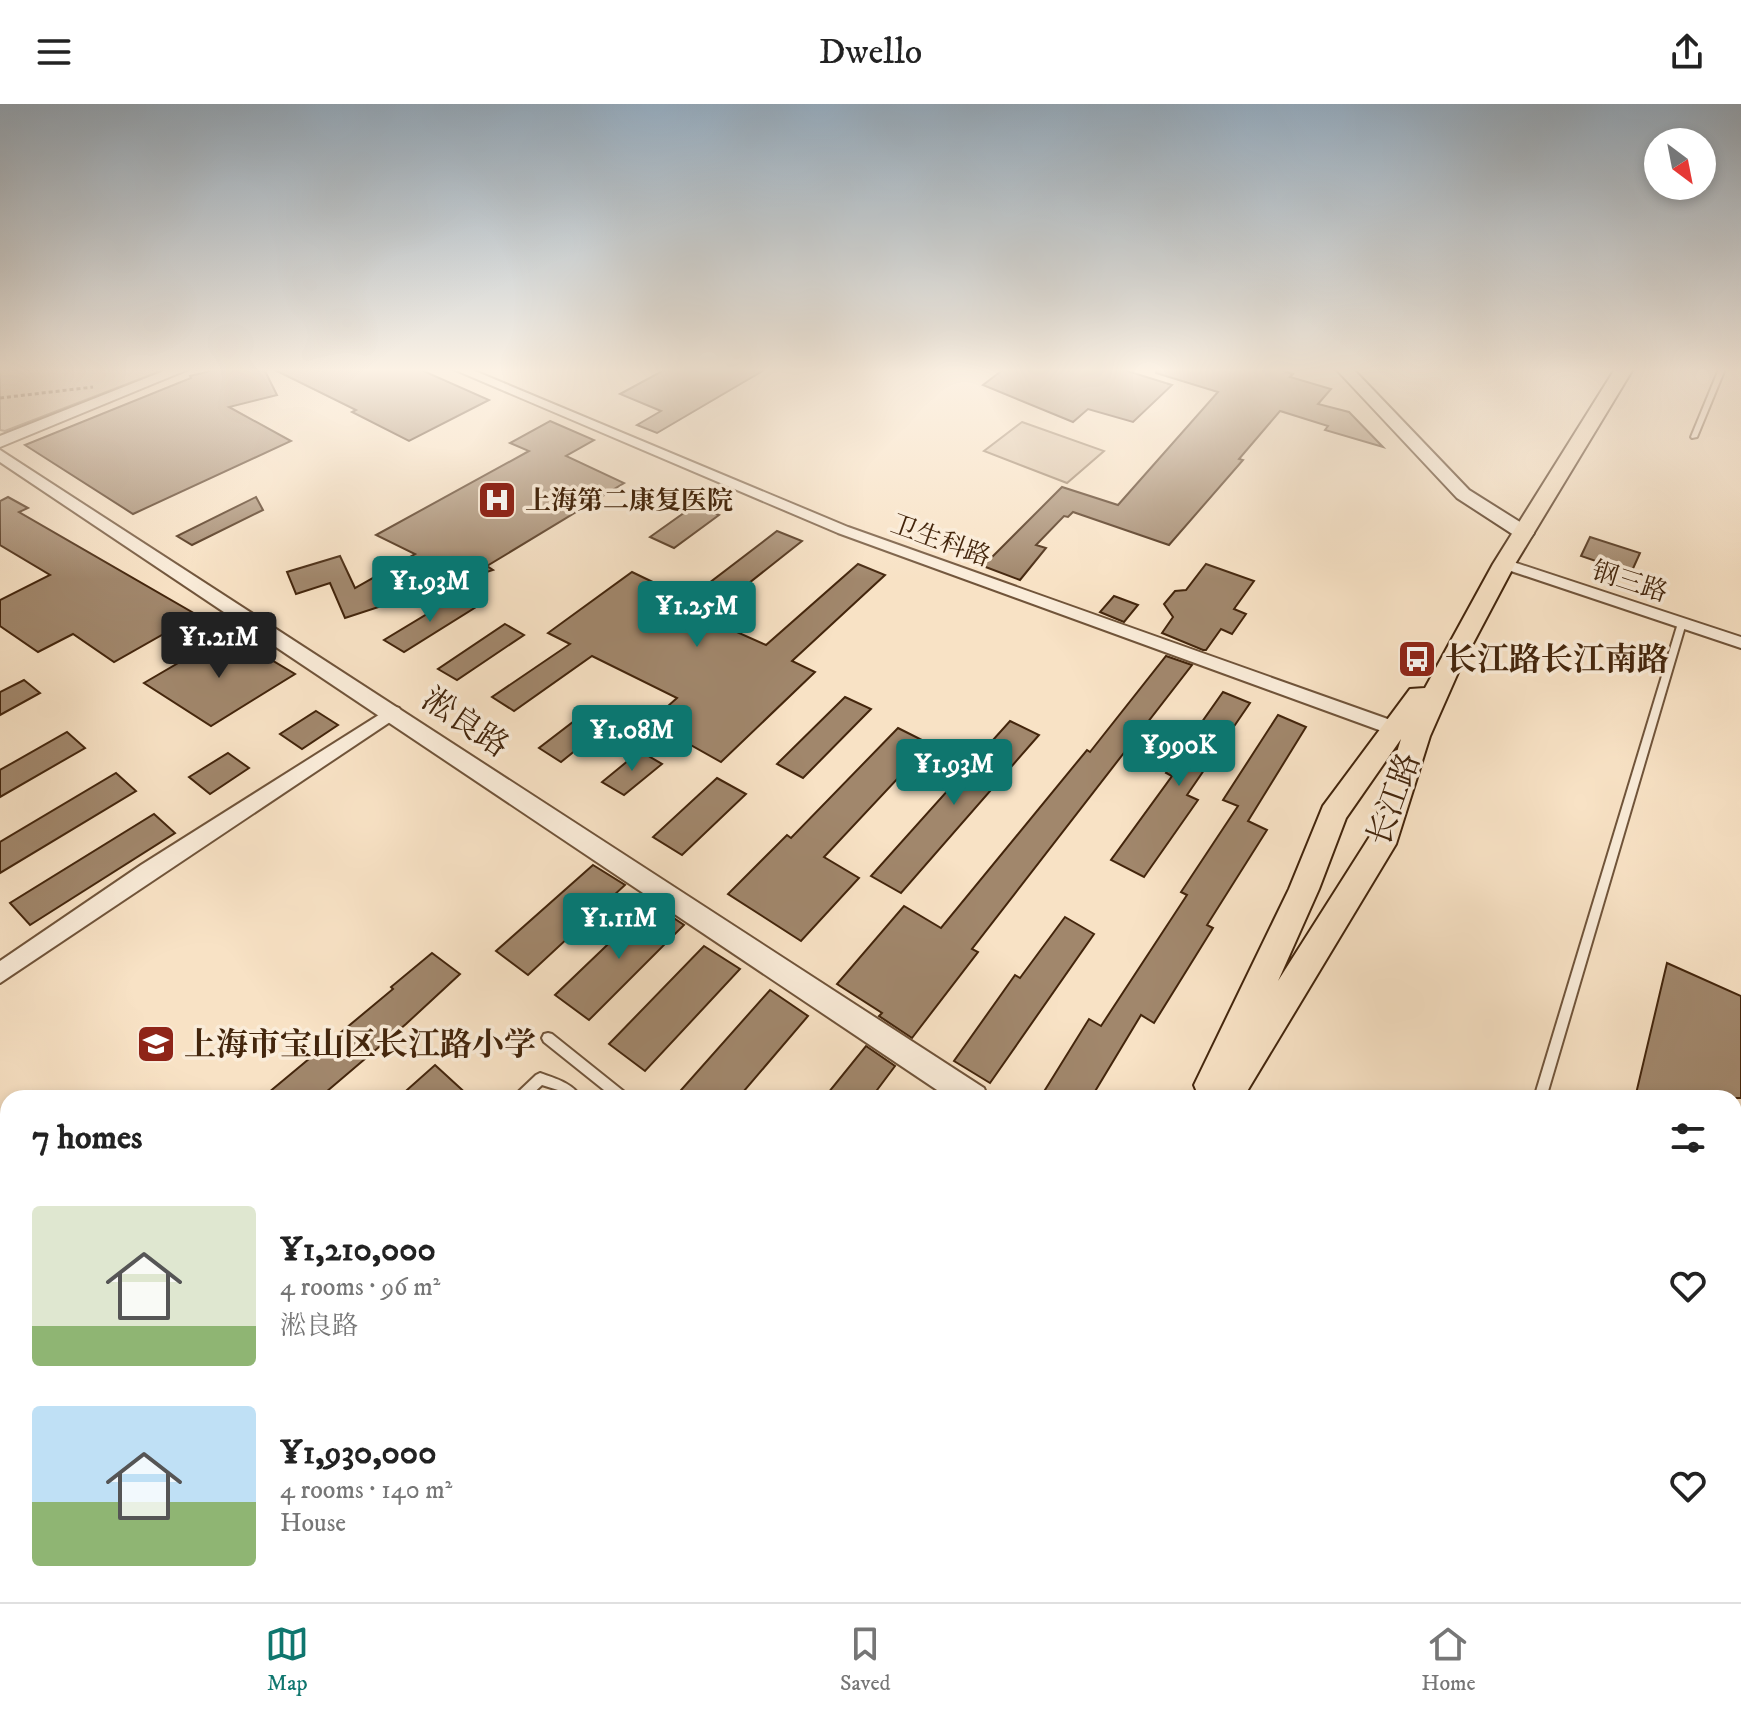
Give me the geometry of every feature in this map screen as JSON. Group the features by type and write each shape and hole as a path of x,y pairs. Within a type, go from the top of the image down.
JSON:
{"main road":[{"path":"1411,439 1463,494 1524,533"},
{"name":"长江路","path":"1228,1090 1386,836 1406,732 1581,439"},
{"path":"1209,1090 1304,889 1333,814 1406,732"}],"street":[{"name":"卫生科路","path":"626,439 843,530 1406,732"},
{"name":"淞良路","path":"0,455 962,1090"},
{"name":"钢三路","path":"1504,564 1741,643"},
{"path":"0,973 148,871 393,712"}],"lane":[{"path":"1542,1090 1682,623"},
{"path":"548,1038 613,1090"},
{"path":"528,1090 540,1079 567,1090"}],"shaded area":[{"path":"1000,439 1070,439 1104,451 1067,483 984,451"}],"building":[{"path":"40,439 291,441 133,514 25,445"},
{"path":"517,439 591,439 594,440 566,456 624,483 487,566 493,570 462,580 443,568 397,596 400,600 345,618 330,583 296,594 287,572 340,556 355,588 415,554 376,535 529,451 510,443"},
{"path":"1176,439 1256,439 1239,459 1243,460 1169,545 1073,512 1068,517 1064,516 1036,545 1046,548 1020,580 983,566 1062,487 1118,505"},
{"path":"1355,439 1375,439 1383,447"},
{"path":"8,497 28,508 19,512 197,615 114,662 73,634 38,652 0,626 0,600 50,575 0,545 0,501"},
{"path":"256,497 263,510 192,545 177,536"},
{"path":"695,505 719,515 674,548 650,537"},
{"path":"777,531 802,541 715,610 739,621 730,629 766,645 858,564 885,575 792,661 815,672 721,762 650,722 677,698 592,656 514,711 492,697 570,644 548,633 632,572 688,599"},
{"path":"1590,537 1640,553 1631,573 1581,556"},
{"path":"1206,564 1254,581 1234,609 1246,614 1232,634 1221,629 1203,650 1162,633 1173,617 1164,604 1175,591 1186,590"},
{"path":"457,596 476,607 404,652 384,640"},
{"path":"1114,596 1138,605 1124,622 1100,612"},
{"path":"505,624 524,635 457,680 438,669"},
{"path":"228,634 295,674 211,726 144,683"},
{"path":"1166,656 1192,665 972,949 978,952 912,1038 879,1016 882,1013 837,984 904,906 941,928 1087,750 1090,752"},
{"path":"24,680 40,693 0,715 0,692"},
{"path":"1223,692 1250,703 1187,795 1198,800 1144,877 1111,860 1172,776 1166,773"},
{"path":"845,697 871,709 803,778 777,764"},
{"path":"316,711 338,725 302,749 280,734"},
{"path":"582,715 603,728 561,762 539,748"},
{"path":"1278,715 1306,727 1248,821 1267,830 1207,925 1213,928 1154,1023 1141,1015 1096,1090 1045,1090 1089,1019 1101,1026 1187,895 1181,892 1238,806 1223,800"},
{"path":"1010,721 1039,735 901,893 871,876"},
{"path":"898,728 930,744 824,857 859,878 801,941 728,894 787,835 791,838"},
{"path":"67,732 85,748 0,797 0,770"},
{"path":"640,751 662,764 624,795 602,782"},
{"path":"228,753 249,768 210,794 189,777"},
{"path":"116,773 136,791 0,873 0,842"},
{"path":"717,778 746,794 682,855 653,837"},
{"path":"154,814 175,833 30,925 10,903"},
{"path":"593,865 625,885 528,975 496,951"},
{"path":"651,903 684,925 589,1020 555,995"},
{"path":"1065,917 1094,934 990,1083 954,1061 1015,975 1020,978"},
{"path":"704,946 740,969 645,1071 609,1044"},
{"path":"432,953 460,974 328,1090 272,1090 393,989 391,987"},
{"path":"1667,963 1741,996 1741,1090 1637,1090"},
{"path":"770,990 808,1016 745,1090 681,1090"},
{"path":"866,1046 895,1066 877,1090 830,1090"},
{"path":"435,1065 462,1090 407,1090"}],"place":[{"name":"上海第二康复医院","path":"497,500"},
{"name":"长江路长江南路","path":"1417,659"},
{"name":"上海市宝山区长江路小学","path":"156,1044"}]}
